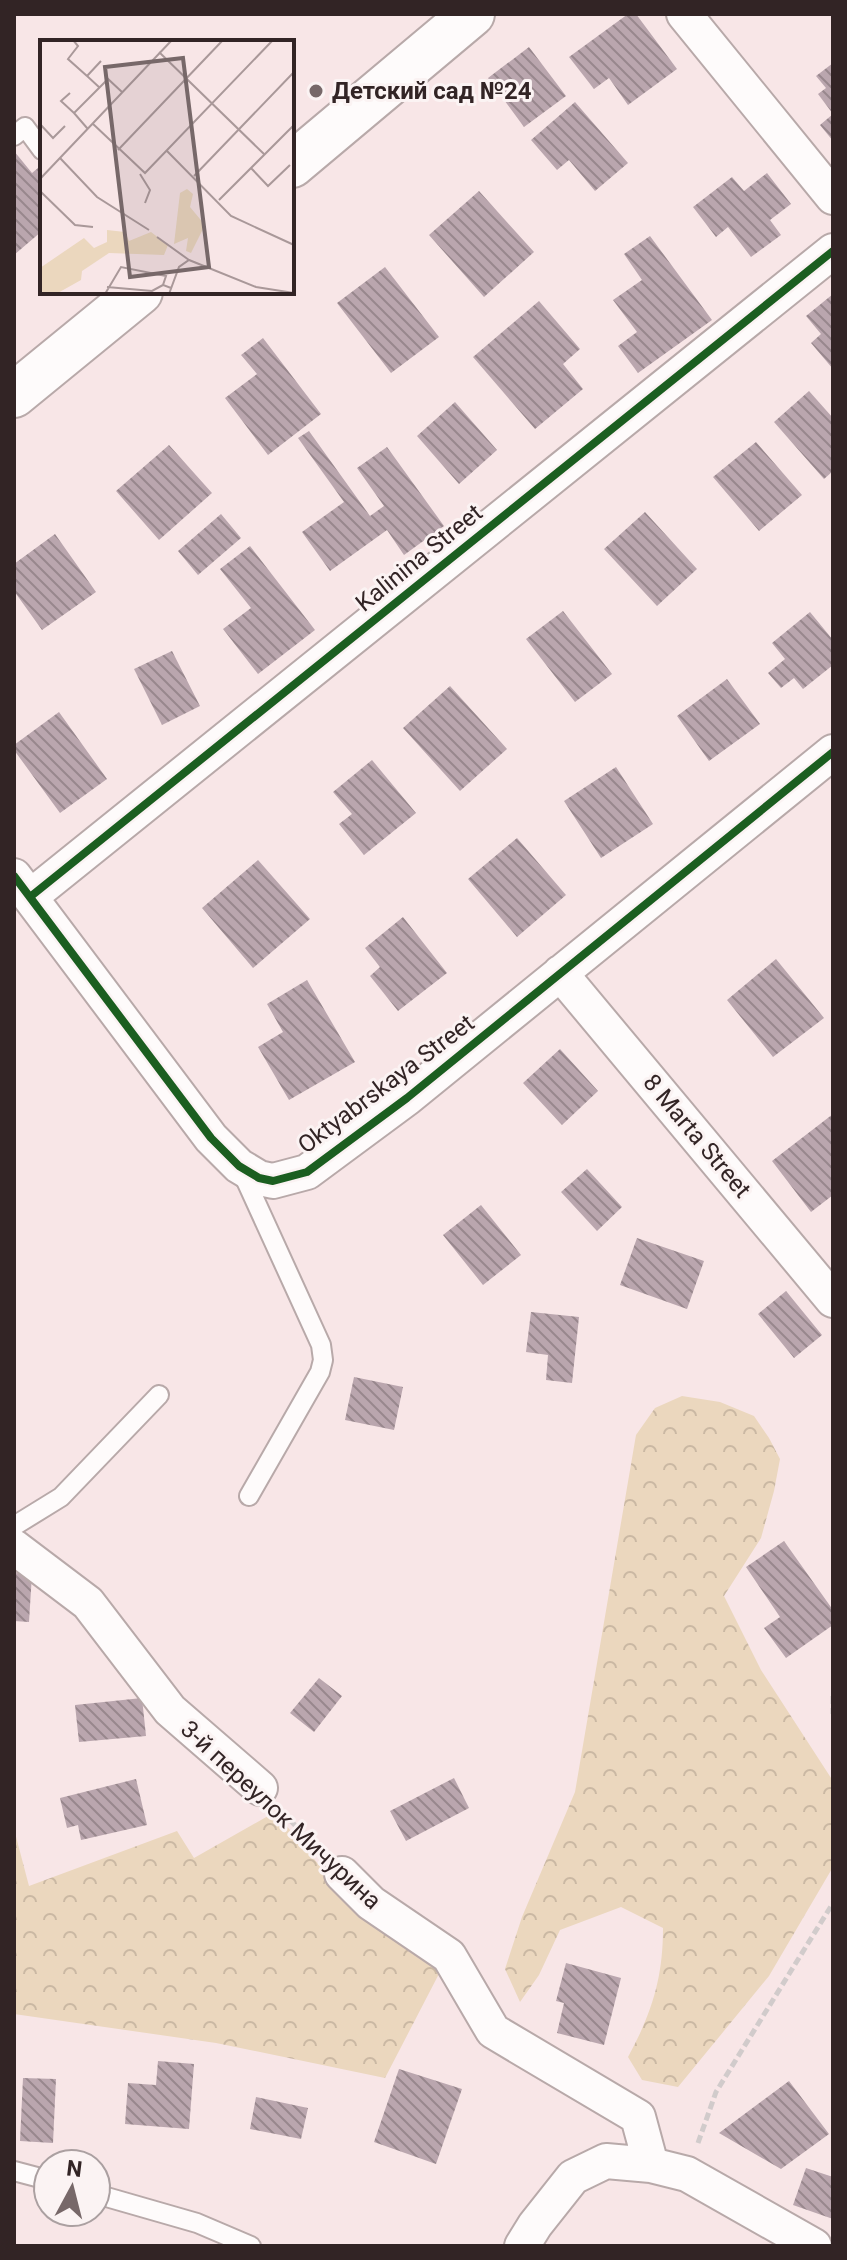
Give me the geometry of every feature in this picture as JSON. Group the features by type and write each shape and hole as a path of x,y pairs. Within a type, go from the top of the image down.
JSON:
{"street":[{"path":"294,163 472,14"},
{"path":"684,14 833,197"},
{"name":"Kalinina Street","path":"22,886 833,251"},
{"path":"14,395 138,294"},
{"name":"Oktyabrskaya Street","path":"22,886 211,1138 239,1166 259,1178 273,1181 307,1172 407,1098 833,752"},
{"name":"8 Marta Street","path":"560,973 826,1278"},
{"name":"3-й переулок Мичурина","path":"14,1547 88,1603 170,1710 260,1788"},
{"name":"3-й переулок Мичурина","path":"342,1874 371,1903 449,1956 493,2031 638,2117 651,2165"},
{"path":"522,2246 573,2177 606,2161 651,2165 687,2174 814,2246"}],"lane":[{"path":"14,136 25,127 40,147"},
{"path":"239,1166 321,1345 323,1360 320,1372 249,1496"},
{"path":"14,1526 61,1497 159,1395"},
{"path":"112,2199 197,2223 251,2246"}],"path":[{"path":"833,1696 833,1714"},
{"path":"687,2174 716,2092 833,1903"}],"green space":[{"path":"682,1396 720,1402 754,1416 780,1459 761,1538 724,1596 761,1670 833,1781 833,1867 769,1976 678,2087 642,2080 628,2057 654,1995 661,1963 663,1928 621,1907 560,1930 539,1975 520,2002 505,1969 522,1917 575,1792 636,1435 655,1408"},
{"path":"275,1812 358,1912 442,1968 385,2078 216,2043 14,2014 14,1829 29,1886 177,1831 194,1858"}],"building":[{"path":"628,14 636,14 677,69 628,105 609,78 594,89 569,57"},
{"path":"529,47 566,96 524,127 488,78"},
{"path":"833,63 833,114 818,94 826,88 816,76"},
{"path":"575,102 628,163 595,191 569,160 557,170 531,140"},
{"path":"833,114 833,141 820,125"},
{"path":"14,151 32,173 38,168 40,170 40,233 14,255"},
{"path":"767,173 791,204 770,220 781,235 751,257 728,227 716,237 693,207 732,177 744,191"},
{"path":"479,191 534,252 484,297 429,235"},
{"path":"650,236 712,320 638,373 618,346 637,332 613,300 642,280 624,254"},
{"path":"385,267 439,337 391,373 337,303"},
{"path":"833,294 833,369 811,343 821,334 806,316"},
{"path":"539,301 580,349 563,364 583,389 535,429 473,357"},
{"path":"263,338 321,414 268,455 225,398 257,374 241,355"},
{"path":"809,391 833,418 833,471 824,479 774,422"},
{"path":"455,402 497,450 459,484 417,436"},
{"path":"309,431 370,516 384,506 357,468 387,447 444,526 404,555 387,530 330,571 302,532 344,502 298,438"},
{"path":"756,442 802,495 759,531 713,477"},
{"path":"169,445 212,493 159,540 116,491"},
{"path":"645,512 697,569 657,606 604,549"},
{"path":"221,514 241,538 198,575 178,551"},
{"path":"55,534 96,592 42,630 14,591 14,564"},
{"path":"250,546 315,630 258,674 223,629 251,608 220,569"},
{"path":"563,611 612,674 575,702 526,639"},
{"path":"810,612 833,640 833,665 803,689 794,678 781,688 768,673 785,659 772,643"},
{"path":"172,651 200,706 162,725 134,669"},
{"path":"727,679 760,724 709,761 677,716"},
{"path":"450,686 507,749 460,791 403,728"},
{"path":"59,712 107,779 60,813 14,750 14,745"},
{"path":"372,760 416,813 364,855 339,824 352,814 333,792"},
{"path":"616,767 653,824 601,858 564,801"},
{"path":"517,838 566,895 517,937 468,879"},
{"path":"258,860 310,919 253,968 202,908"},
{"path":"403,917 447,973 398,1011 370,976 380,967 365,948"},
{"path":"776,959 824,1018 773,1057 727,1000"},
{"path":"307,980 355,1062 289,1100 258,1047 283,1032 267,1004"},
{"path":"560,1049 598,1091 562,1125 523,1083"},
{"path":"833,1114 833,1195 811,1212 772,1161"},
{"path":"587,1169 622,1207 597,1231 561,1192"},
{"path":"481,1205 521,1255 483,1285 443,1235"},
{"path":"637,1238 704,1261 687,1309 620,1285"},
{"path":"786,1291 822,1335 794,1358 758,1314"},
{"path":"531,1312 579,1317 572,1383 546,1380 548,1355 526,1352"},
{"path":"354,1377 403,1387 394,1430 345,1420"},
{"path":"784,1541 833,1610 833,1625 786,1658 764,1628 780,1617 746,1567"},
{"path":"14,1573 32,1574 29,1622 14,1621"},
{"path":"319,1678 342,1696 314,1732 290,1713"},
{"path":"142,1698 146,1736 79,1742 75,1705"},
{"path":"454,1778 469,1808 406,1841 390,1811"},
{"path":"136,1779 147,1825 81,1840 78,1825 67,1828 60,1798"},
{"path":"566,1963 621,1978 604,2045 557,2033 564,2003 556,2001"},
{"path":"158,2061 194,2064 189,2129 125,2124 128,2083 156,2085"},
{"path":"399,2069 462,2089 436,2164 374,2142"},
{"path":"23,2078 56,2079 53,2143 20,2141"},
{"path":"789,2081 829,2134 781,2169 719,2133"},
{"path":"256,2097 308,2108 301,2139 250,2129"},
{"path":"806,2168 833,2177 833,2219 793,2205"}],"cycle path":[{"path":"30,897 833,251"},
{"path":"14,876 211,1138 239,1166 259,1178 273,1181 307,1172 407,1098 833,752"}],"place":[{"name":"Детский сад №24","path":"316,91"}]}
